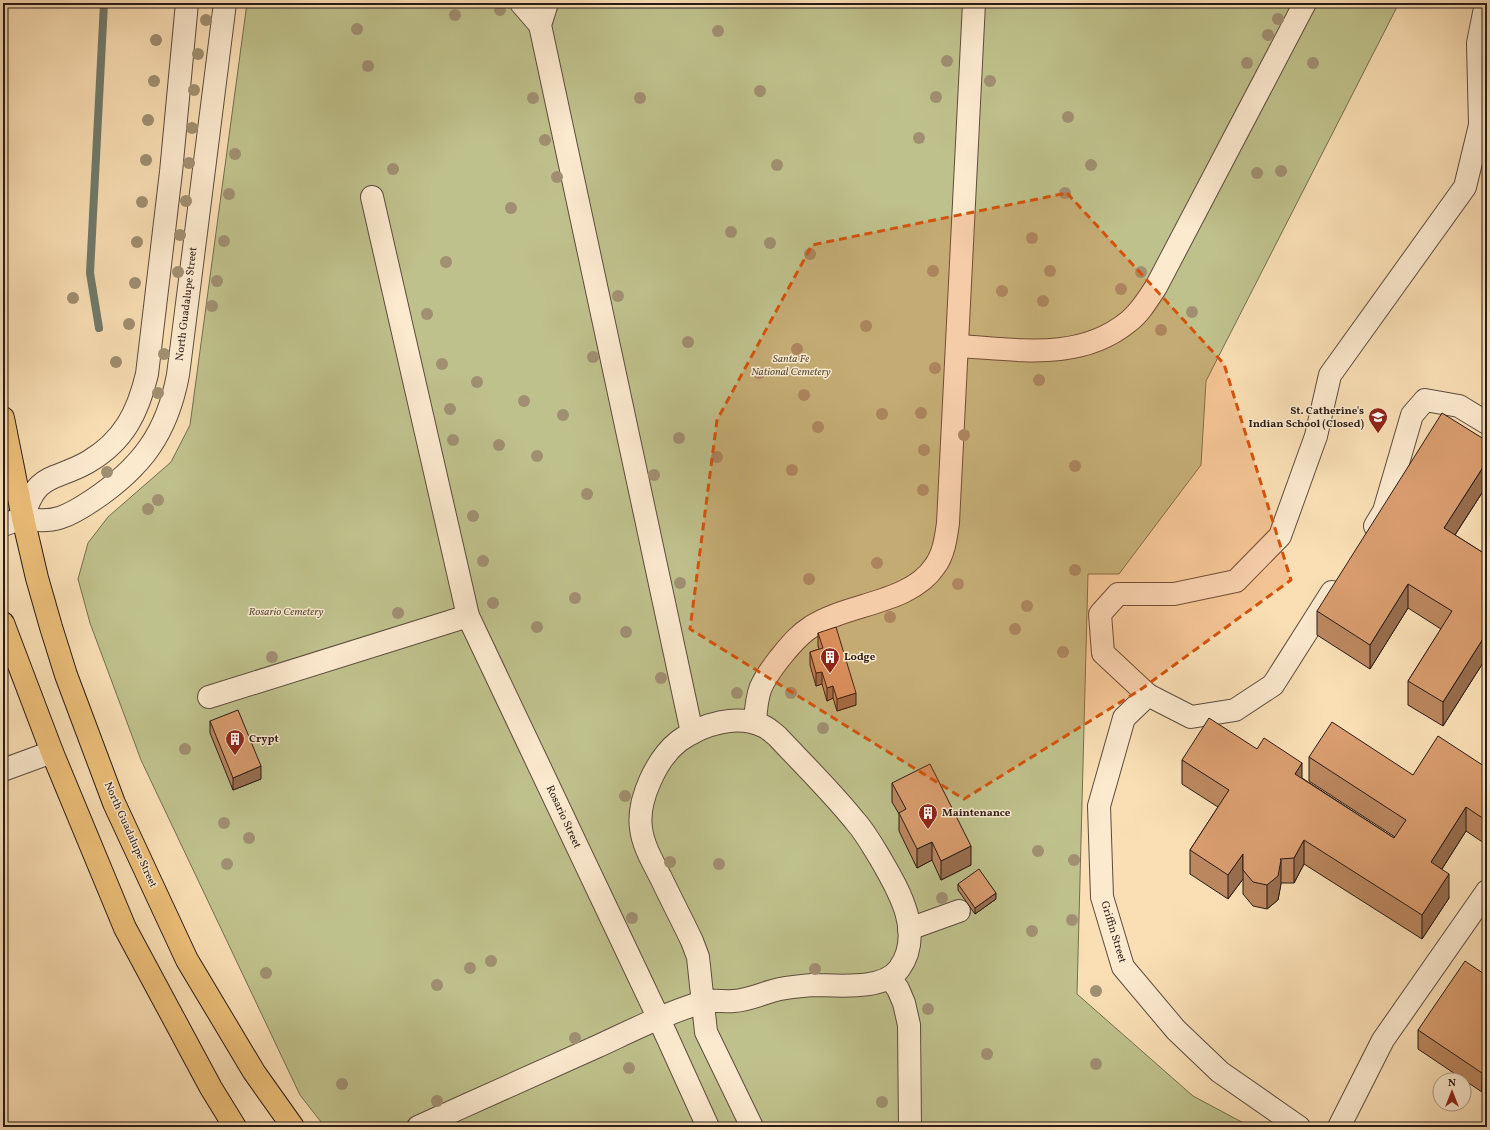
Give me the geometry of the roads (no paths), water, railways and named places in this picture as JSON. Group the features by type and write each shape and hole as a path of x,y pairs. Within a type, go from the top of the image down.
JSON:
{"main road":[{"path":"3,418 13,521"},
{"name":"North Guadalupe Street","path":"13,521 37,578 66,675 114,803 187,960 254,1072 293,1127"},
{"path":"3,623 52,752 125,928 210,1088 235,1127"}],"street":[{"path":"13,521 27,505 32,494 40,484 50,478 88,462 104,452 116,441 136,410 143,393 147,374 170,180 188,3"},
{"name":"North Guadalupe Street","path":"13,521 48,521 61,518 73,514 110,489 146,454 155,440 169,411 175,394 178,375 225,3"},
{"path":"521,3 540,25 692,733"},
{"path":"540,25 547,3"},
{"path":"754,722 756,701 760,687 766,676 799,636 812,626 826,619 902,592 915,585 927,576 936,566 942,552 948,523 974,3"},
{"path":"958,346 1037,350 1074,348 1094,342 1112,333 1128,322 1144,305 1156,287 1305,3"},
{"path":"1342,578 1273,686 1234,710 1191,717 1148,695 1103,653 1100,614 1118,594 1174,594 1236,581 1280,536 1316,436 1330,375 1465,187 1480,125 1478,42 1486,3"},
{"name":"Rosario Street","path":"372,197 468,616 659,1019 708,1127"},
{"path":"1363,544 1384,511 1412,415 1424,400 1459,406 1487,422"},
{"path":"209,698 468,616"},
{"name":"Griffin Street","path":"1148,695 1124,718 1100,806 1102,897 1123,967 1176,1030 1220,1072 1299,1127"},
{"path":"418,1127 659,1019 704,1002 723,1000 734,1001 792,987 864,985 890,978 899,969 905,957 909,943 907,912 895,883 863,831 777,736 766,727 754,722 742,721 717,723 692,733 678,742 658,767 644,795 640,812 640,827 644,846 692,941 698,957 704,1002 706,1032 752,1127"},
{"path":"3,770 52,752"},
{"path":"1339,1127 1383,1040 1487,891"},
{"path":"909,929 959,911"},
{"path":"890,978 904,1003 909,1024 910,1127"}],"waterway":[{"path":"99,328 90,273 104,3"}],"place":[{"name":"St. Catherine's Indian School (Closed)","path":"1378,434"},
{"name":"Lodge","path":"830,674"},
{"name":"Crypt","path":"235,756"},
{"name":"Maintenance","path":"928,830"}],"park label":[{"name":"Santa Fe National Cemetery","path":"791,365"},
{"name":"Rosario Cemetery","path":"286,612"}]}
